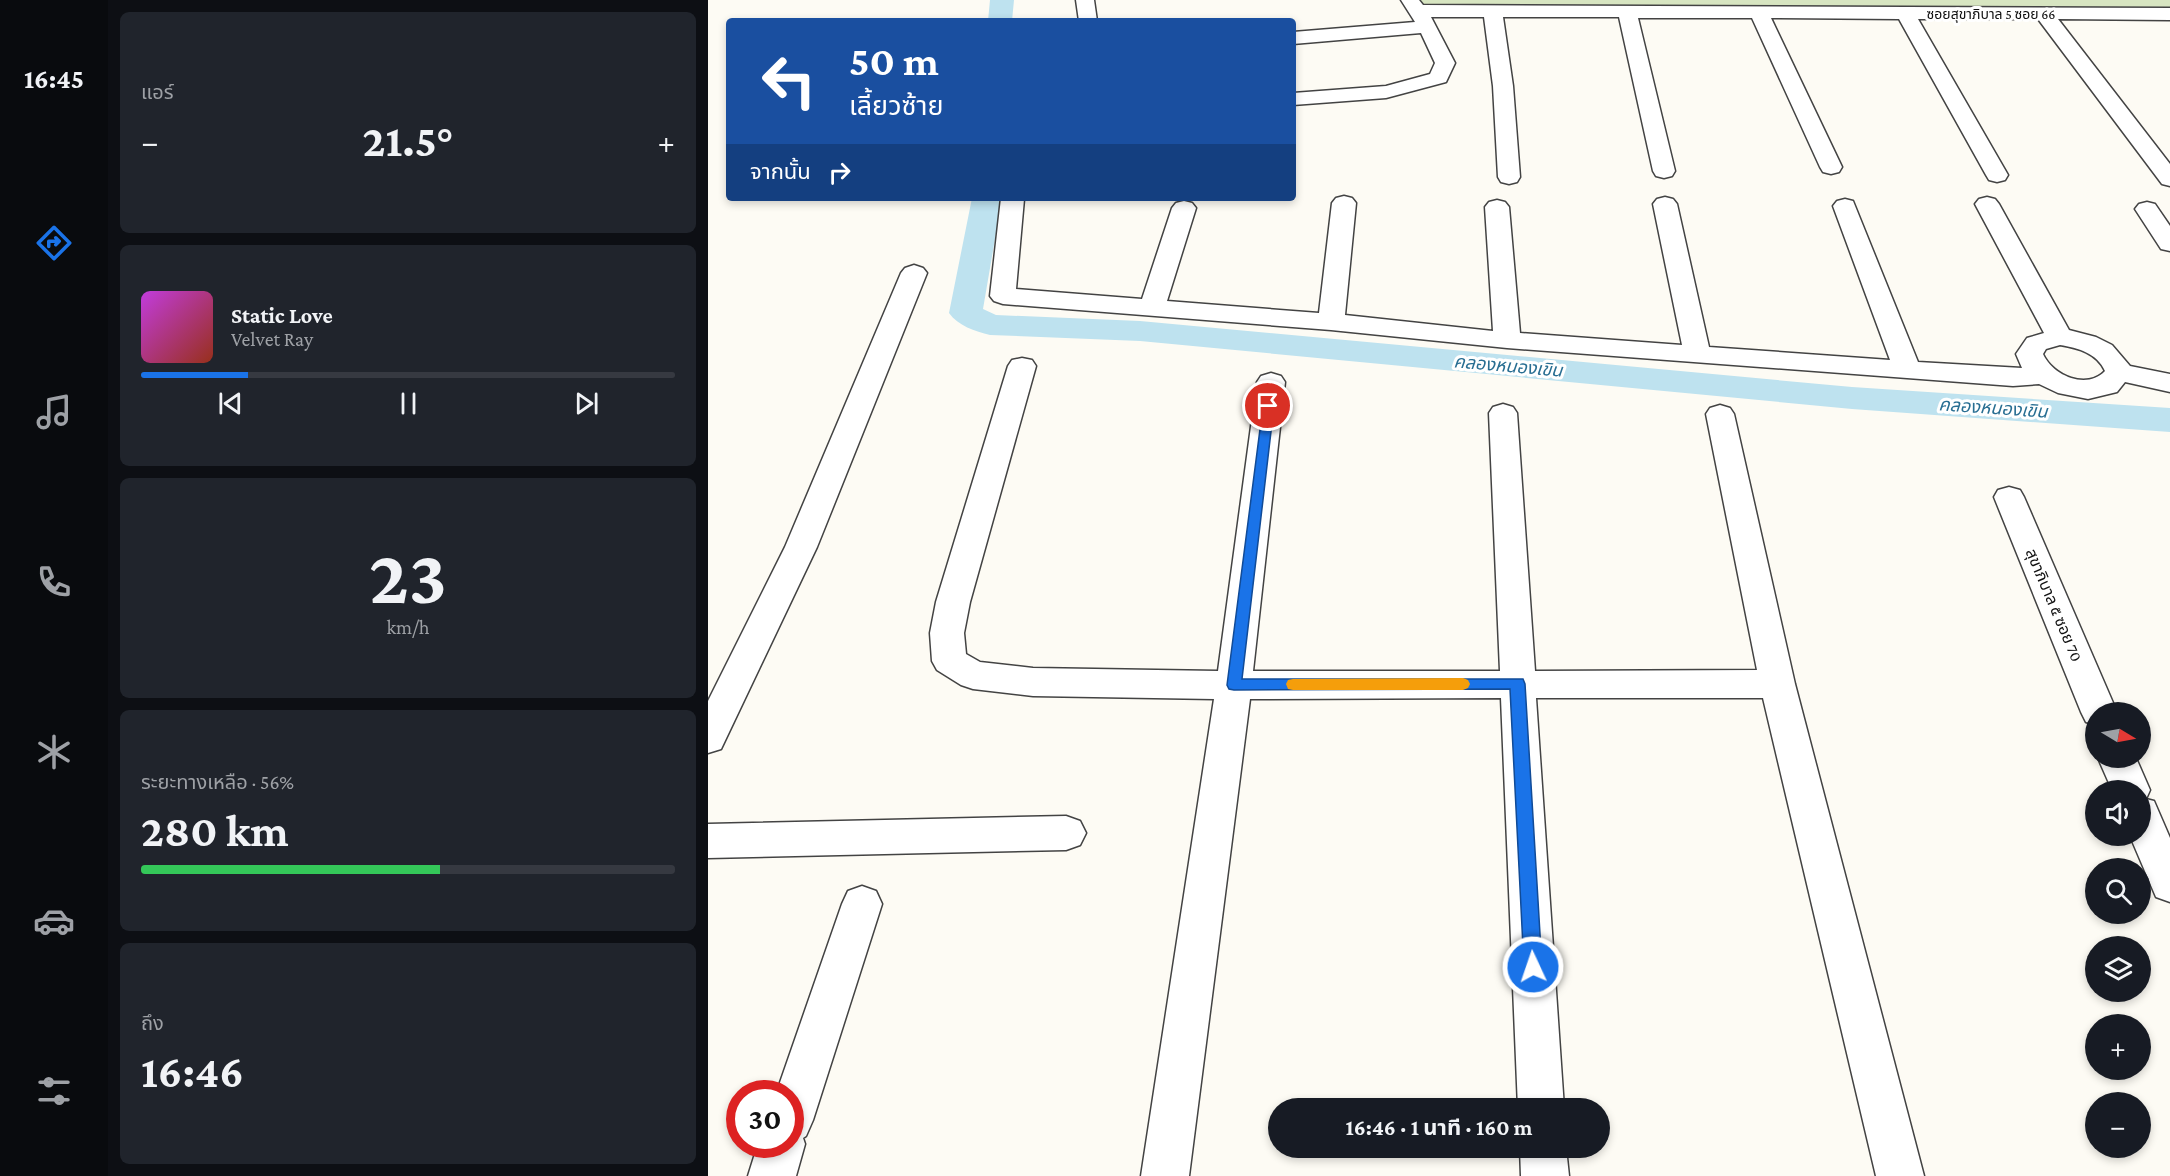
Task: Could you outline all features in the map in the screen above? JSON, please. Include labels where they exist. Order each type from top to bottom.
[{"type":"street","points":[[1085,0],[1088,18]]},
{"type":"street","name":"ซอยสุขาภิบาล 5 ซอย 66","points":[[1296,37],[1418,13],[1759,12],[1874,6],[1905,13],[2170,14]]},
{"type":"street","points":[[1493,12],[1503,86],[1509,177]]},
{"type":"street","points":[[1627,12],[1664,171]]},
{"type":"street","points":[[1759,12],[1831,167]]},
{"type":"street","points":[[1296,99],[1389,91],[1421,86],[1439,78],[1445,63],[1418,13]]},
{"type":"street","points":[[1905,13],[1997,175]]},
{"type":"street","points":[[2043,14],[2170,179]]},
{"type":"street","points":[[1012,201],[1003,296],[1331,322],[1507,340],[2013,377],[2043,375]]},
{"type":"street","points":[[1331,322],[1344,203]]},
{"type":"street","points":[[1665,204],[1697,354]]},
{"type":"street","points":[[1987,204],[2059,337]]},
{"type":"street","points":[[1845,206],[1907,370]]},
{"type":"street","points":[[1497,207],[1507,340]]},
{"type":"street","points":[[1152,308],[1184,208]]},
{"type":"street","points":[[2147,209],[2170,244]]},
{"type":"street","points":[[708,738],[801,547],[914,273]]},
{"type":"street","points":[[2119,372],[2116,380],[2108,386],[2096,389],[2066,386],[2043,375],[2032,364],[2028,356],[2030,348],[2036,342],[2059,337],[2080,340],[2100,348],[2110,356],[2119,372],[2170,383]]},
{"type":"street","points":[[1022,366],[953,602],[947,633],[949,661],[973,675],[1033,682],[1234,685],[1777,684]]},
{"type":"street","points":[[1165,1176],[1234,685],[1271,382]]},
{"type":"street","points":[[1503,413],[1540,1098]]},
{"type":"street","points":[[1720,414],[1777,684],[1900,1176]]},
{"type":"street","name":"สุขาภิบาล ๕ ซอย 70","points":[[2009,497],[2095,702]]},
{"type":"street","points":[[708,841],[1066,833]]},
{"type":"street","points":[[2151,839],[2170,884]]},
{"type":"street","points":[[803,1080],[862,904]]},
{"type":"street","points":[[772,1176],[778,1158]]},
{"type":"street","points":[[1544,1158],[1545,1176]]},
{"type":"green space","points":[[1414,0],[2170,0],[2170,14],[1418,9]]},
{"type":"waterway","name":"คลองหนองเขิน","points":[[1000,18],[1002,0]]},
{"type":"waterway","name":"คลองหนองเขิน","points":[[986,201],[966,313],[990,325],[1140,331],[1852,398],[2170,420]]},
{"type":"slow traffic","points":[[1293,684],[1463,684]]},
{"type":"route","points":[[1268,406],[1234,685],[1517,684],[1533,967]]}]
